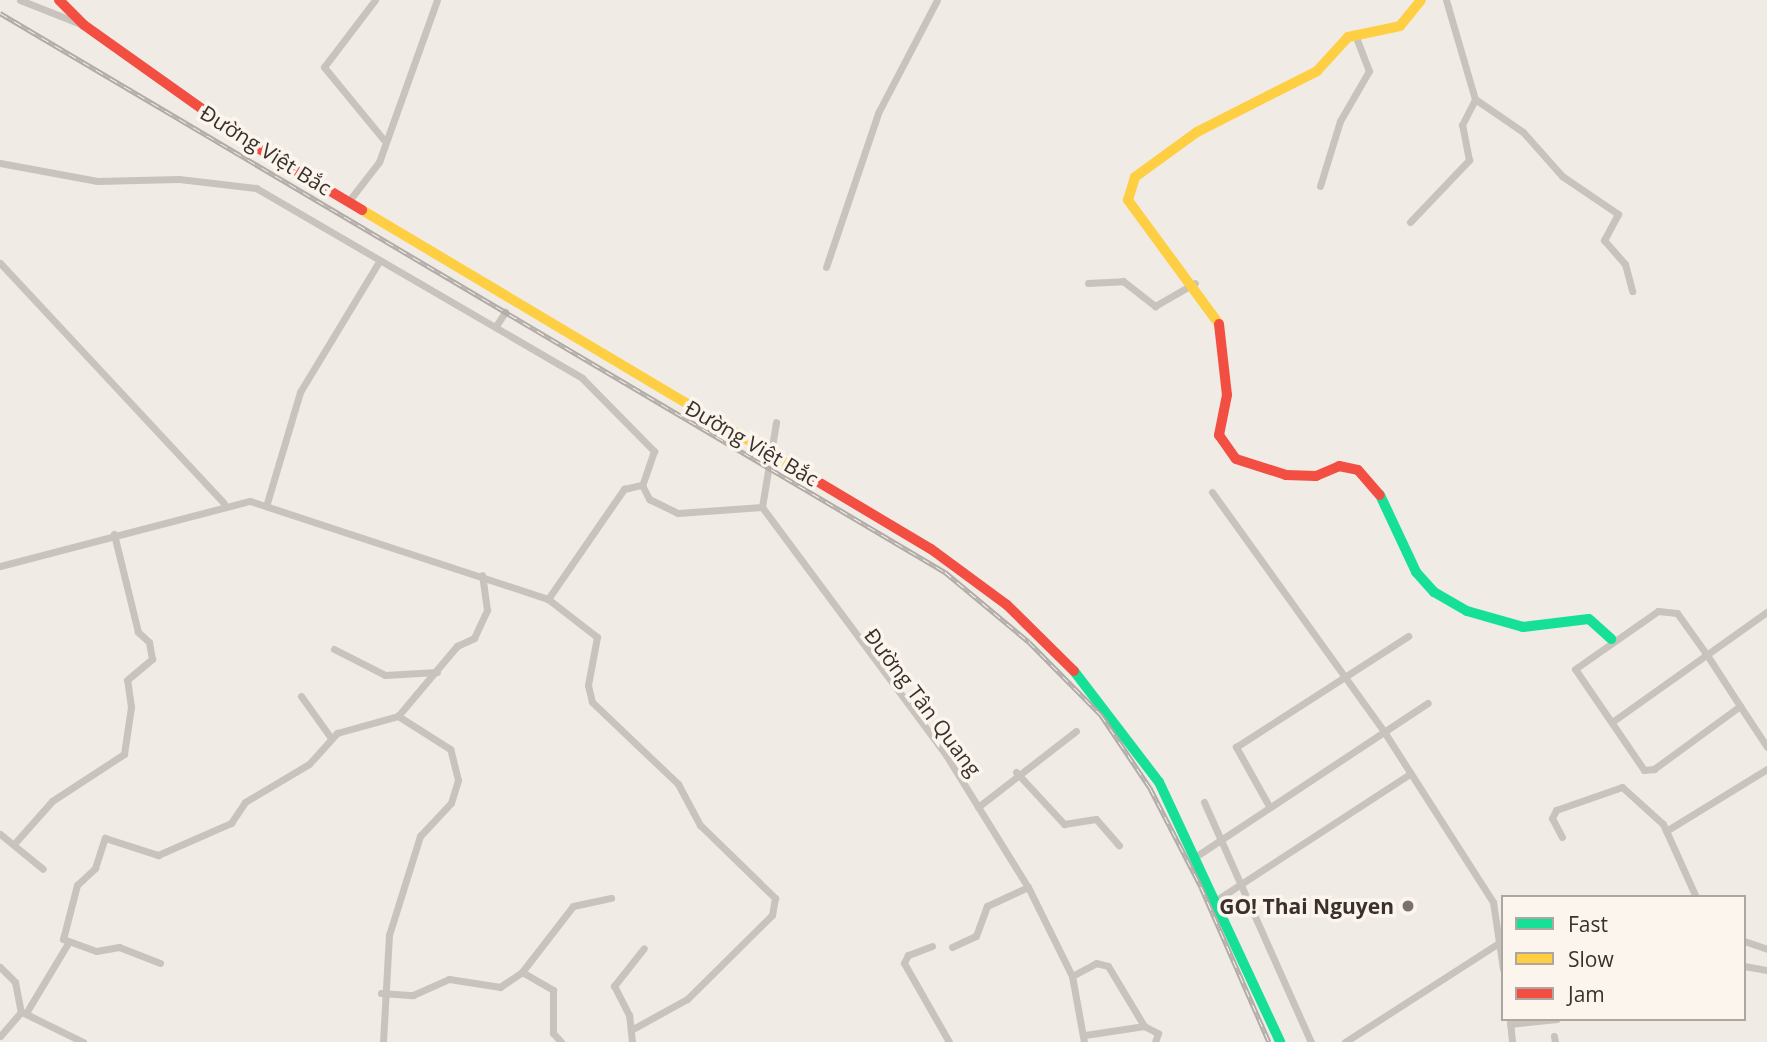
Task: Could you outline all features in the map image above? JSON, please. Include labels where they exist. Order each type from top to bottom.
[{"type":"main road","name":"Đường Việt Bắc","points":[[59,0],[84,25],[212,118],[949,561],[1041,636],[1121,725],[1218,899],[1280,1042]]},
{"type":"main road","points":[[1421,0],[1400,26],[1355,34],[1317,71],[1203,128],[1130,183],[1130,204],[1196,283],[1225,341],[1227,395],[1218,428],[1236,459],[1286,475],[1311,476],[1339,466],[1359,470],[1390,507],[1416,572],[1434,592],[1467,611],[1523,627],[1589,619],[1611,639]]},
{"type":"street","points":[[20,0],[84,25]]},
{"type":"street","points":[[375,0],[324,67],[384,140]]},
{"type":"street","points":[[348,202],[379,162],[384,140],[437,0]]},
{"type":"street","points":[[826,267],[878,113],[937,0]]},
{"type":"street","points":[[1446,0],[1475,99],[1523,132],[1562,176],[1618,214],[1604,240],[1625,264],[1632,291]]},
{"type":"street","points":[[1320,186],[1340,121],[1369,71],[1355,34]]},
{"type":"street","points":[[1410,222],[1469,160],[1462,125],[1475,99]]},
{"type":"street","points":[[0,163],[97,181],[179,179],[256,188],[582,378],[654,452],[642,485],[611,499],[548,598]]},
{"type":"street","points":[[267,503],[300,393],[380,260]]},
{"type":"street","points":[[0,263],[225,503]]},
{"type":"street","points":[[1088,283],[1123,281],[1156,306],[1196,283]]},
{"type":"street","points":[[496,326],[505,312]]},
{"type":"street","points":[[642,485],[649,499],[678,513],[762,508],[776,422]]},
{"type":"street","points":[[1212,492],[1383,730],[1493,902],[1501,942],[1345,1042]]},
{"type":"street","points":[[0,566],[225,503],[267,503],[548,598],[597,637],[588,685],[592,702],[678,784],[700,825],[775,898],[772,915],[687,999],[631,1030]]},
{"type":"street","name":"Đường Tân Quang","points":[[762,508],[978,807],[1028,887],[1072,976],[1084,1038]]},
{"type":"street","points":[[14,844],[52,801],[124,754],[131,707],[127,680],[152,659],[149,642],[138,632],[114,534]]},
{"type":"street","points":[[160,963],[119,947],[96,951],[68,943],[61,931],[105,838],[158,855],[231,823],[246,802],[309,764],[331,738],[398,716],[457,646],[474,638],[488,603],[482,575]]},
{"type":"street","points":[[1740,706],[1650,770],[1640,767],[1575,669],[1611,639],[1668,610],[1682,618],[1707,655],[1767,747]]},
{"type":"street","points":[[1612,722],[1766,613]]},
{"type":"street","points":[[1269,806],[1236,747],[1347,679],[1408,636]]},
{"type":"street","points":[[334,649],[385,675],[437,671]]},
{"type":"street","points":[[300,696],[331,738]]},
{"type":"street","points":[[1195,856],[1383,730],[1428,703]]},
{"type":"street","points":[[383,1042],[381,993],[387,944],[420,836],[451,803],[458,780],[450,749],[398,716]]},
{"type":"street","points":[[978,807],[1016,772],[1076,731]]},
{"type":"street","points":[[1666,831],[1767,768]]},
{"type":"street","points":[[1016,772],[1064,824],[1097,819],[1119,845]]},
{"type":"street","points":[[1218,899],[1411,773]]},
{"type":"street","points":[[1562,837],[1552,818],[1556,810],[1619,786],[1666,831],[1695,895]]},
{"type":"street","points":[[1203,802],[1222,838],[1311,1042]]},
{"type":"street","points":[[0,834],[43,869]]},
{"type":"street","points":[[952,947],[976,936],[987,906],[1028,887]]},
{"type":"street","points":[[381,993],[413,995],[449,979],[500,987],[522,972],[564,913],[611,898]]},
{"type":"street","points":[[1493,902],[1501,908]]},
{"type":"street","points":[[1746,942],[1767,949]]},
{"type":"street","points":[[0,1036],[24,1012],[68,943]]},
{"type":"street","points":[[932,946],[908,955],[904,963],[949,1042]]},
{"type":"street","points":[[632,1042],[631,1030],[614,986],[644,948]]},
{"type":"street","points":[[1072,976],[1096,963],[1108,966],[1144,1026],[1157,1032],[1155,1042]]},
{"type":"street","points":[[1746,966],[1767,970]]},
{"type":"street","points":[[0,967],[15,982],[24,1012],[83,1042]]},
{"type":"street","points":[[522,972],[553,990],[553,1033],[561,1042]]},
{"type":"street","points":[[1510,1022],[1512,1042]]},
{"type":"street","points":[[1084,1038],[1144,1026]]},
{"type":"railway","points":[[0,13],[945,572],[1029,642],[1101,715],[1150,788],[1201,887],[1269,1042]]},
{"type":"traffic: fast","points":[[1380,495],[1416,572],[1434,592],[1467,611],[1523,627],[1589,619],[1611,639]]},
{"type":"traffic: fast","points":[[1074,671],[1159,782],[1280,1042]]},
{"type":"traffic: slow","points":[[1219,324],[1128,200],[1135,177],[1197,132],[1317,71],[1348,37],[1400,26],[1421,0]]},
{"type":"traffic: slow","points":[[362,210],[800,471]]},
{"type":"traffic: jam","points":[[59,0],[84,25],[253,145],[362,210]]},
{"type":"traffic: jam","points":[[1219,324],[1227,395],[1219,435],[1236,459],[1286,475],[1316,476],[1339,466],[1358,470],[1380,495]]},
{"type":"traffic: jam","points":[[800,471],[931,549],[1007,605],[1074,671]]},
{"type":"place","name":"GO! Thai Nguyen","points":[[1408,906]]}]
